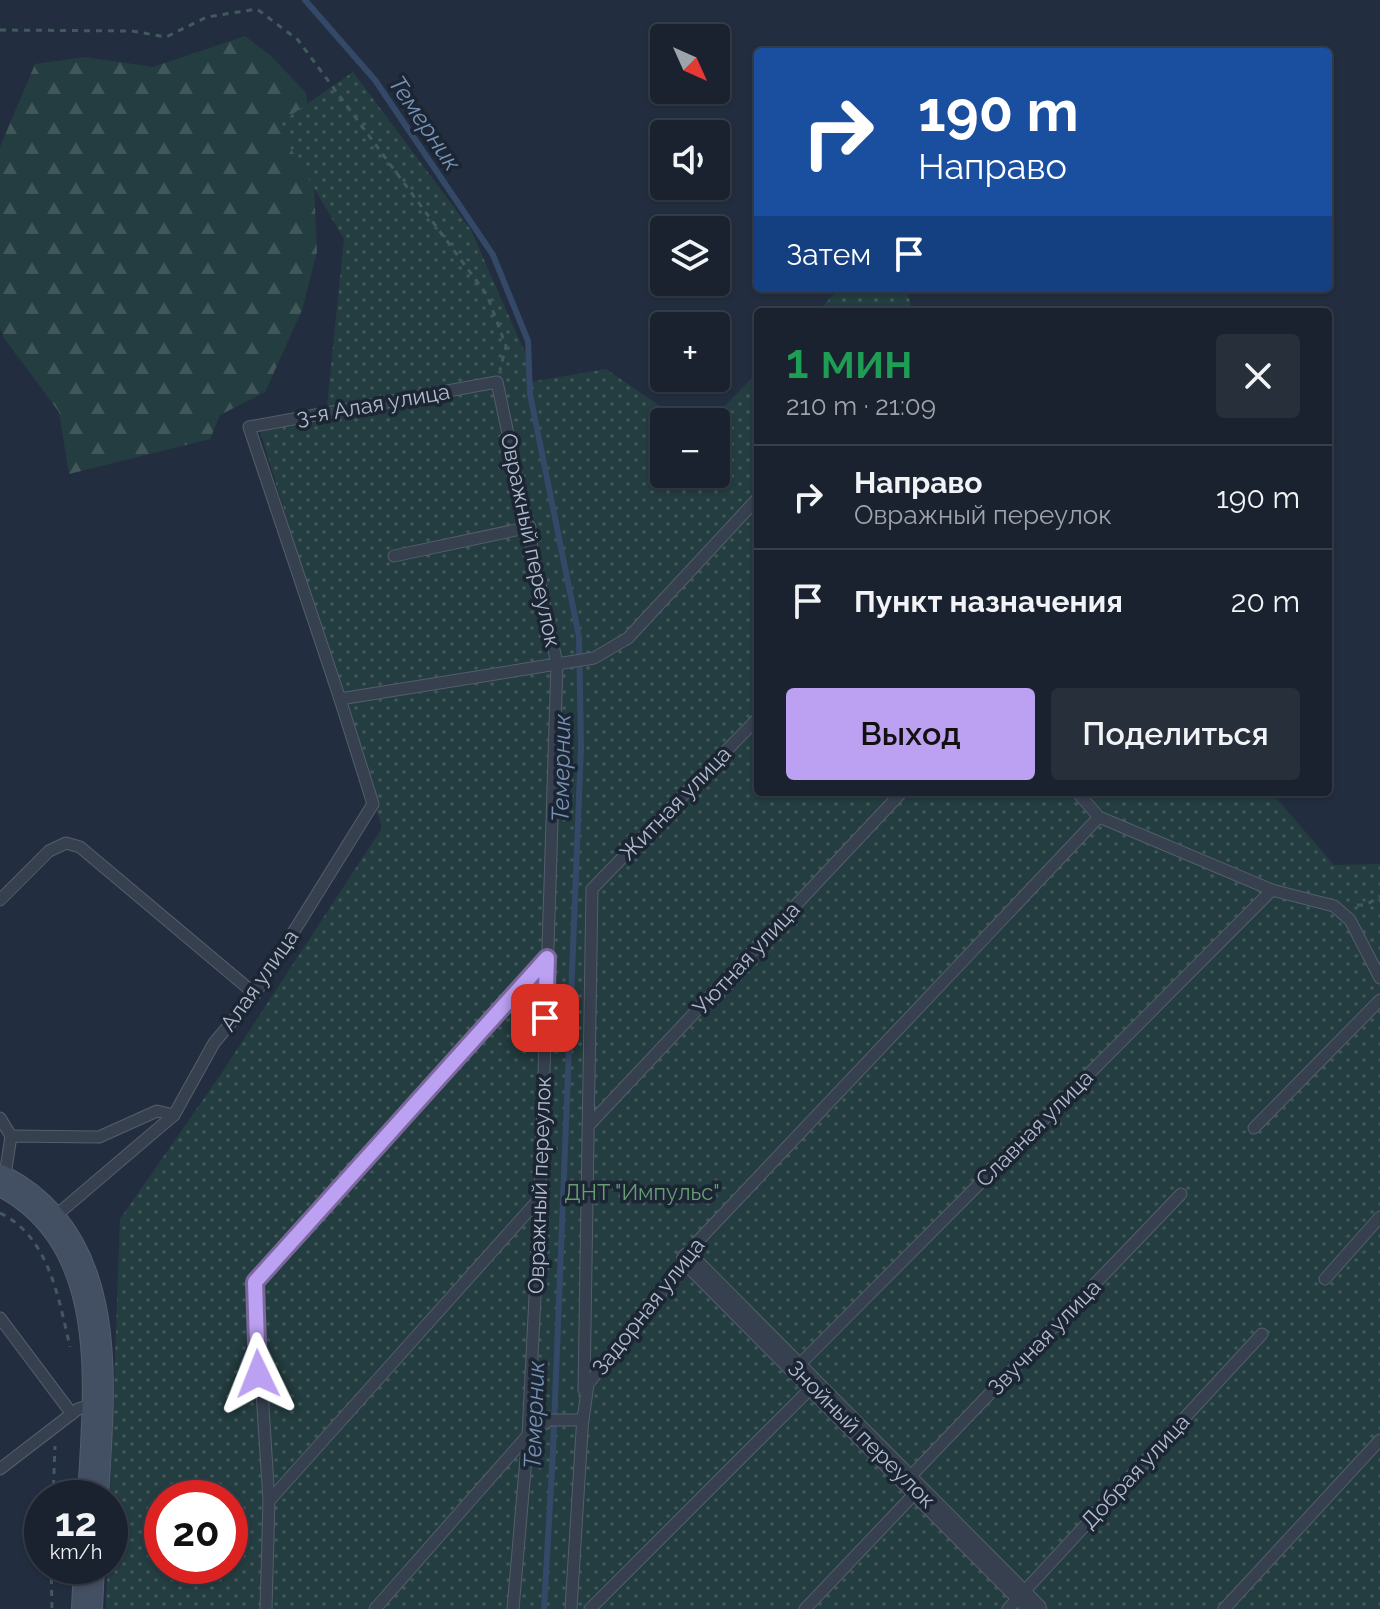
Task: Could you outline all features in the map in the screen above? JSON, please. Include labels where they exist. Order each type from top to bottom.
[{"type":"street","points":[[2,1181],[53,1218],[70,1242],[89,1301],[99,1373],[85,1408],[91,1480]]},
{"type":"street","name":"Знойный переулок","points":[[688,1259],[912,1485],[1022,1604]]},
{"type":"street","points":[[87,1609],[88,1584]]},
{"type":"lane","name":"3-я Алая улица","points":[[249,427],[497,382]]},
{"type":"lane","name":"Овражный переулок","points":[[497,382],[557,664],[540,1198],[528,1435],[513,1609]]},
{"type":"lane","name":"Алая улица","points":[[53,1218],[174,1115],[214,1043],[255,994],[373,804],[249,427]]},
{"type":"lane","points":[[340,699],[594,658],[628,638],[754,502]]},
{"type":"lane","points":[[394,556],[530,527]]},
{"type":"lane","name":"Житная улица","points":[[590,1124],[592,889],[754,722]]},
{"type":"lane","name":"Уютная улица","points":[[590,1124],[898,796]]},
{"type":"lane","points":[[1081,796],[1099,817],[1272,890],[1334,906],[1350,920],[1380,978]]},
{"type":"lane","name":"Задорная улица","points":[[583,1420],[588,1384],[688,1259],[698,1241],[1099,817]]},
{"type":"lane","points":[[0,900],[49,851],[66,843],[80,847],[255,994]]},
{"type":"lane","name":"Славная улица","points":[[797,1367],[1272,890]]},
{"type":"lane","points":[[266,1609],[269,1501],[255,1282],[547,958]]},
{"type":"lane","points":[[1254,1128],[1380,1000]]},
{"type":"lane","points":[[11,1136],[99,1137],[157,1111],[174,1115]]},
{"type":"lane","points":[[0,1118],[11,1136],[2,1181]]},
{"type":"lane","points":[[571,1609],[583,1420],[590,1124]]},
{"type":"lane","name":"Звучная улица","points":[[805,1609],[912,1485],[1181,1194]]},
{"type":"lane","points":[[269,1501],[540,1198]]},
{"type":"lane","points":[[1325,1279],[1380,1217]]},
{"type":"lane","points":[[0,1318],[85,1408],[0,1469]]},
{"type":"lane","name":"Добрая улица","points":[[1022,1604],[1262,1334]]},
{"type":"lane","points":[[590,1609],[814,1385]]},
{"type":"lane","points":[[375,1609],[528,1435],[549,1420],[583,1420]]},
{"type":"lane","points":[[1224,1609],[1380,1440]]},
{"type":"path","points":[[0,30],[132,31],[166,37],[207,17],[257,9],[298,40],[487,295],[506,346],[497,382]]},
{"type":"path","points":[[1334,906],[1366,905],[1380,896]]},
{"type":"path","points":[[0,1213],[31,1240],[53,1277],[71,1354]]},
{"type":"path","points":[[54,1480],[55,1427]]},
{"type":"path","points":[[51,1584],[52,1609]]},
{"type":"green space","points":[[245,36],[271,56],[306,93],[312,142],[317,252],[302,310],[265,392],[220,415],[210,439],[69,474],[59,412],[4,338],[0,328],[0,147],[35,64],[85,57],[153,67]]},
{"type":"green space","name":"ДНТ \"Импульс\"","points":[[353,72],[471,230],[527,357],[530,382],[606,369],[663,408],[650,408],[650,488],[730,488],[730,408],[723,408],[754,376],[754,796],[1274,796],[1334,865],[1380,864],[1380,1609],[106,1609],[107,1584],[128,1584],[128,1480],[111,1480],[120,1219],[221,1074],[382,828],[259,428],[326,415],[344,239],[277,125]]},
{"type":"green space","points":[[836,292],[907,292],[912,308],[821,308]]},
{"type":"waterway","name":"Темерник","points":[[305,0],[375,80],[493,255],[528,341],[530,394],[579,637],[581,747],[544,1609]]},
{"type":"route","points":[[258,1374],[255,1282],[547,958],[545,1018]]}]
